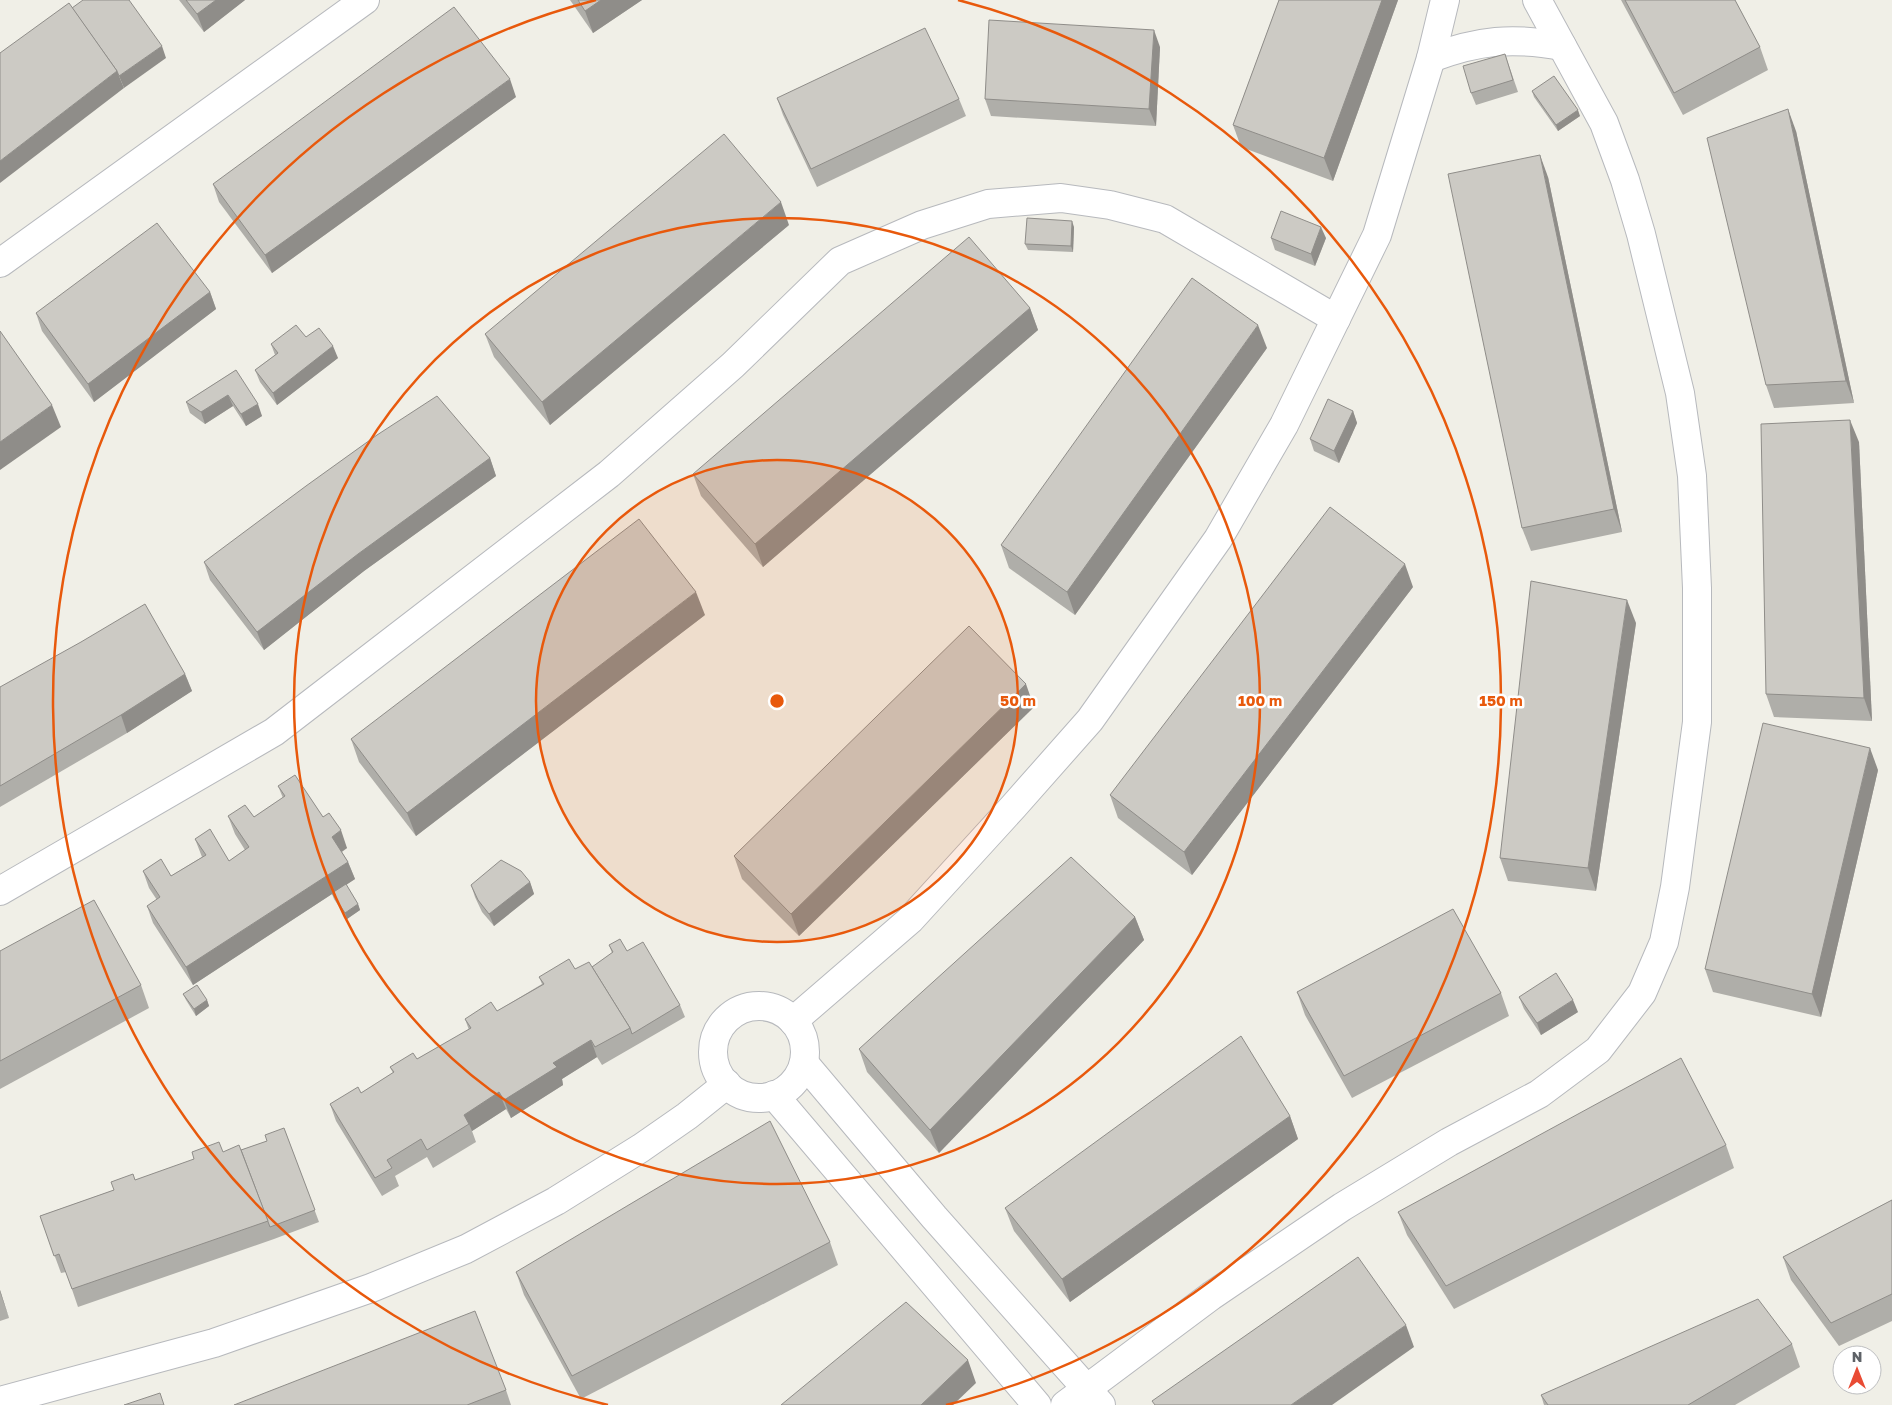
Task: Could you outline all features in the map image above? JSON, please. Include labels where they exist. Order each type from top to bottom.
[{"type":"street","points":[[0,263],[365,0]]},
{"type":"street","points":[[793,1021],[910,920],[1090,720],[1193,575],[1241,501],[1284,425],[1376,235],[1432,58],[1445,0]]},
{"type":"street","points":[[1065,1405],[1094,1396],[1211,1296],[1342,1207],[1449,1142],[1539,1094],[1598,1050],[1642,992],[1664,942],[1675,887],[1697,722],[1697,588],[1692,476],[1680,393],[1628,189],[1604,123],[1537,0]]},
{"type":"street","points":[[1432,58],[1463,46],[1496,40],[1529,40],[1562,46]]},
{"type":"street","points":[[0,890],[74,850],[274,732],[609,474],[733,365],[840,262],[922,225],[988,204],[1061,198],[1110,205],[1166,219],[1336,319]]},
{"type":"street","points":[[751,1006],[767,1006],[781,1011],[793,1021],[801,1034],[805,1048],[804,1063],[797,1077],[787,1088],[774,1095],[762,1098],[749,1097],[737,1092],[726,1084],[718,1073],[713,1046],[717,1032],[726,1020],[737,1012],[751,1006]]},
{"type":"street","points":[[804,1063],[934,1217],[1094,1396]]},
{"type":"street","points":[[0,1401],[214,1342],[371,1288],[466,1249],[556,1201],[641,1148],[687,1116],[726,1084]]},
{"type":"street","points":[[774,1095],[1037,1405]]},
{"type":"building","points":[[83,0],[129,0],[162,46],[119,76],[72,8]]},
{"type":"building","points":[[186,0],[216,0],[197,14]]},
{"type":"building","points":[[578,0],[601,0],[585,11]]},
{"type":"building","points":[[1279,0],[1382,0],[1324,158],[1233,125]]},
{"type":"building","points":[[1625,0],[1735,0],[1760,47],[1674,93]]},
{"type":"building","points":[[69,3],[117,71],[0,161],[0,53]]},
{"type":"building","points":[[454,7],[510,79],[265,255],[213,184]]},
{"type":"building","points":[[989,20],[1154,30],[1149,109],[985,99]]},
{"type":"building","points":[[925,28],[959,99],[811,169],[777,98]]},
{"type":"building","points":[[1505,54],[1513,80],[1471,93],[1463,66]]},
{"type":"building","points":[[1554,76],[1578,110],[1556,125],[1532,91]]},
{"type":"building","points":[[1788,109],[1846,381],[1766,385],[1707,138]]},
{"type":"building","points":[[724,134],[781,202],[542,402],[485,334]]},
{"type":"building","points":[[1540,155],[1614,509],[1522,528],[1448,174]]},
{"type":"building","points":[[1281,211],[1321,227],[1311,254],[1271,238]]},
{"type":"building","points":[[1027,218],[1072,221],[1071,246],[1025,244]]},
{"type":"building","points":[[157,223],[210,292],[88,384],[36,313]]},
{"type":"building","points":[[969,237],[1030,308],[755,544],[693,474]]},
{"type":"building","points":[[1192,278],[1258,325],[1067,592],[1001,545]]},
{"type":"building","points":[[296,325],[306,337],[319,328],[333,346],[273,393],[255,370],[278,353],[271,344]]},
{"type":"building","points":[[0,331],[52,405],[0,442]]},
{"type":"building","points":[[236,370],[258,404],[241,414],[228,395],[201,412],[186,402]]},
{"type":"building","points":[[437,396],[490,458],[358,554],[257,632],[204,562],[377,435]]},
{"type":"building","points":[[1328,399],[1353,411],[1334,451],[1310,439]]},
{"type":"building","points":[[1850,420],[1864,698],[1766,694],[1761,424]]},
{"type":"building","points":[[1330,507],[1405,564],[1184,852],[1110,795]]},
{"type":"building","points":[[639,519],[696,592],[407,813],[351,739]]},
{"type":"building","points":[[1531,581],[1627,600],[1588,868],[1500,858]]},
{"type":"building","points":[[145,604],[185,674],[121,715],[0,786],[0,687]]},
{"type":"building","points":[[969,626],[1026,684],[791,914],[734,856]]},
{"type":"building","points":[[1763,723],[1870,748],[1812,994],[1705,969]]},
{"type":"building","points":[[295,775],[323,817],[329,813],[341,830],[332,837],[348,862],[186,967],[147,906],[160,897],[143,871],[161,859],[171,876],[206,855],[195,839],[210,829],[229,861],[249,847],[228,816],[245,805],[254,817],[285,796],[278,786]]},
{"type":"building","points":[[1071,857],[1135,917],[930,1130],[859,1049]]},
{"type":"building","points":[[501,860],[521,871],[530,882],[489,914],[478,900],[471,885]]},
{"type":"building","points":[[346,884],[358,904],[345,913],[332,893]]},
{"type":"building","points":[[94,900],[141,985],[0,1061],[0,951]]},
{"type":"building","points":[[1453,909],[1501,993],[1344,1076],[1297,992]]},
{"type":"building","points":[[620,939],[627,951],[643,942],[680,1005],[632,1034],[592,967],[613,952],[609,945]]},
{"type":"building","points":[[569,959],[575,969],[589,962],[630,1028],[595,1047],[591,1040],[553,1063],[557,1067],[504,1100],[499,1092],[464,1115],[469,1124],[427,1150],[421,1139],[387,1160],[392,1168],[375,1178],[330,1104],[358,1087],[361,1093],[394,1072],[390,1067],[413,1053],[417,1059],[471,1028],[465,1019],[491,1002],[497,1011],[544,984],[539,977]]},
{"type":"building","points":[[1556,973],[1573,1000],[1537,1023],[1519,997]]},
{"type":"building","points":[[197,985],[207,1000],[194,1009],[183,994]]},
{"type":"building","points":[[1241,1036],[1290,1116],[1062,1279],[1005,1208]]},
{"type":"building","points":[[1681,1058],[1726,1145],[1446,1286],[1398,1212]]},
{"type":"building","points":[[770,1121],[830,1242],[572,1376],[516,1272]]},
{"type":"building","points":[[284,1128],[315,1210],[270,1227],[241,1150],[267,1141],[265,1135]]},
{"type":"building","points":[[219,1142],[223,1152],[239,1145],[268,1221],[72,1289],[59,1254],[54,1256],[40,1216],[114,1190],[111,1182],[133,1174],[135,1180],[194,1159],[192,1152]]},
{"type":"building","points":[[1892,1200],[1892,1294],[1831,1323],[1783,1257]]},
{"type":"building","points":[[1358,1257],[1406,1325],[1291,1405],[1155,1405],[1152,1401]]},
{"type":"building","points":[[1758,1299],[1792,1344],[1688,1405],[1548,1405],[1541,1395]]},
{"type":"building","points":[[906,1302],[968,1360],[921,1405],[781,1405]]},
{"type":"building","points":[[475,1311],[506,1390],[467,1405],[234,1405]]},
{"type":"building","points":[[160,1393],[164,1405],[124,1405]]}]
